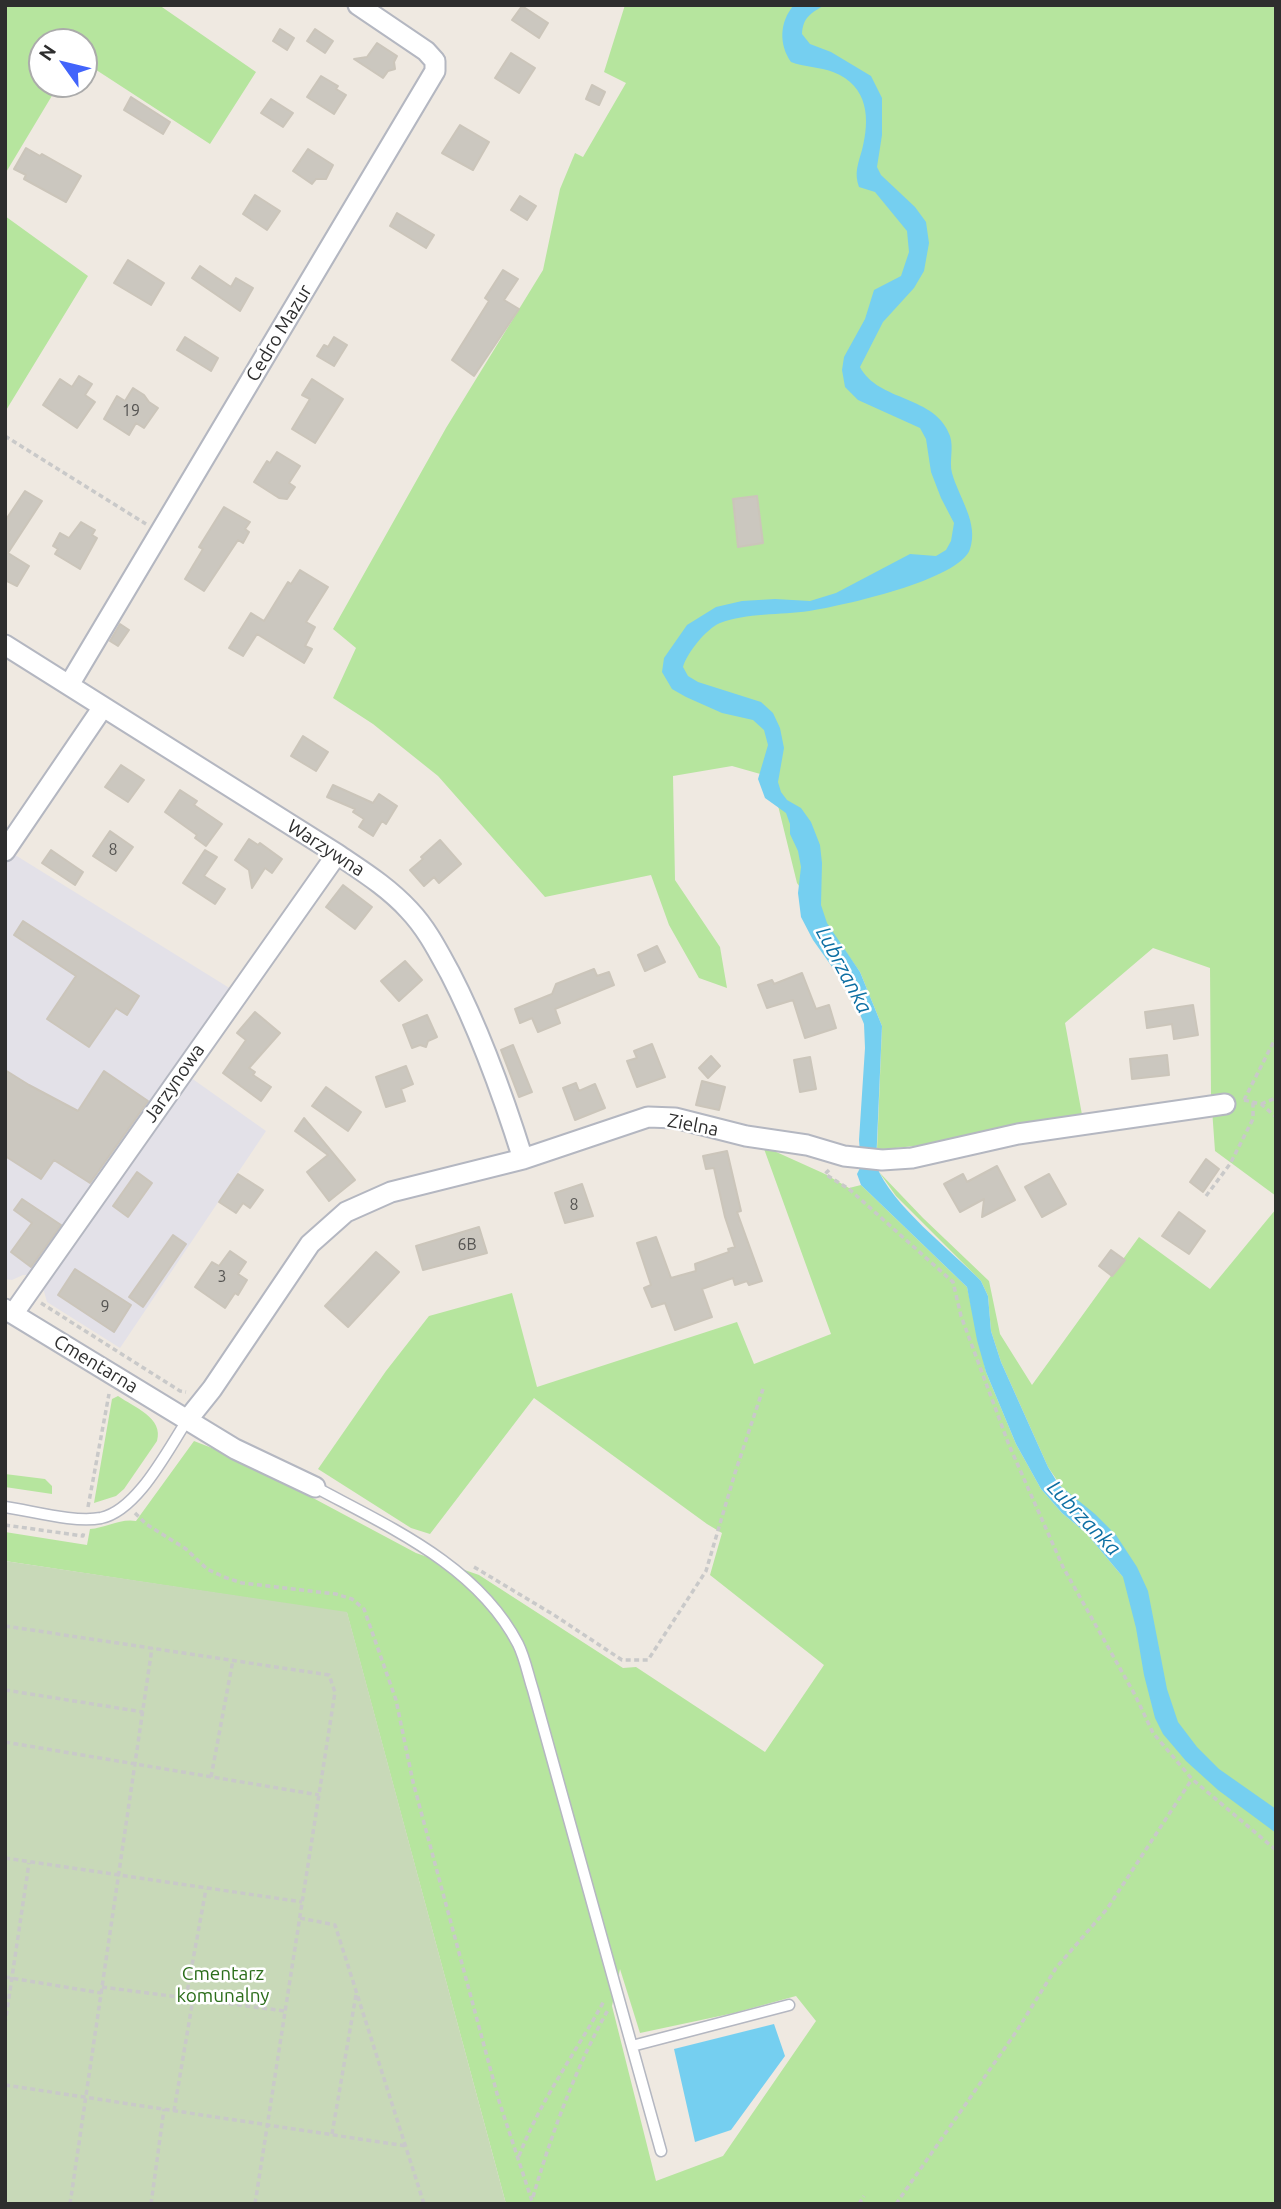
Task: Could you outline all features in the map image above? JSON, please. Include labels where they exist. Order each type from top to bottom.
[{"type":"street","name":"Cedro Mazur","points":[[69,685],[435,71],[435,61],[426,51],[358,5]]},
{"type":"street","name":"Warzywna","points":[[5,645],[337,854],[389,891],[410,910],[432,939],[469,1009],[503,1095],[523,1159]]},
{"type":"street","points":[[5,851],[103,707]]},
{"type":"street","name":"Jarzynowa","points":[[9,1311],[32,1285],[337,854]]},
{"type":"street","name":"Zielna","points":[[188,1419],[310,1244],[346,1213],[391,1192],[523,1159],[648,1117],[675,1118],[746,1136],[882,1160],[912,1158],[1018,1134],[1235,1102]]},
{"type":"street","name":"Cmentarna","points":[[9,1311],[235,1449],[315,1487]]},
{"type":"lane","points":[[5,1507],[80,1518],[101,1518],[128,1505],[188,1419]]},
{"type":"lane","points":[[315,1487],[421,1545],[458,1572],[493,1609],[518,1644],[661,2151]]},
{"type":"lane","points":[[632,2046],[789,2005]]},
{"type":"path","points":[[5,436],[160,533]]},
{"type":"path","points":[[1235,1102],[1276,1037]]},
{"type":"path","points":[[1261,1104],[1276,1098]]},
{"type":"path","points":[[1235,1102],[1261,1104],[1276,1117]]},
{"type":"path","points":[[1206,1196],[1230,1164],[1253,1119],[1253,1102]]},
{"type":"path","points":[[848,1156],[825,1174],[849,1189],[953,1282],[961,1316],[1009,1445],[1063,1567],[1135,1695],[1153,1733],[1192,1779],[1276,1850]]},
{"type":"path","points":[[32,1285],[41,1291],[40,1302],[46,1308],[180,1391],[191,1392],[199,1387],[208,1393]]},
{"type":"path","points":[[95,1506],[88,1508],[110,1388]]},
{"type":"path","points":[[463,1560],[622,1660],[648,1660],[706,1571],[763,1389]]},
{"type":"path","points":[[128,1505],[146,1524],[178,1543],[207,1569],[224,1577],[242,1583],[336,1594],[352,1599],[364,1609],[396,1700],[416,1796],[499,2101],[532,2202]]},
{"type":"path","points":[[5,1525],[83,1536],[84,1529]]},
{"type":"path","points":[[5,1626],[329,1675],[335,1692],[255,2204]]},
{"type":"path","points":[[70,2204],[152,1648]]},
{"type":"path","points":[[211,1777],[233,1660]]},
{"type":"path","points":[[5,1690],[142,1712]]},
{"type":"path","points":[[5,1742],[319,1795]]},
{"type":"path","points":[[896,2204],[1016,2032],[1056,1968],[1107,1909],[1192,1779]]},
{"type":"path","points":[[5,1858],[302,1902]]},
{"type":"path","points":[[5,2024],[29,1862]]},
{"type":"path","points":[[186,1998],[206,1888]]},
{"type":"path","points":[[300,1918],[335,1925],[424,2204]]},
{"type":"path","points":[[518,2158],[527,2136],[606,1999],[612,1975]]},
{"type":"path","points":[[5,1977],[101,1993]]},
{"type":"path","points":[[102,1987],[285,2011]]},
{"type":"path","points":[[332,2134],[356,1992]]},
{"type":"path","points":[[532,2202],[540,2170],[593,2036],[617,1994]]},
{"type":"path","points":[[174,2111],[193,1999]]},
{"type":"path","points":[[5,2085],[406,2146]]},
{"type":"path","points":[[151,2204],[164,2109]]},
{"type":"path","points":[[859,2204],[864,2196]]},
{"type":"shaded area","points":[[12,853],[231,989],[30,1275],[12,1280],[5,1279],[5,862]]},
{"type":"shaded area","points":[[187,1075],[266,1131],[120,1348],[47,1302],[42,1284]]},
{"type":"green space","points":[[5,5],[159,5],[256,72],[210,144],[98,71],[98,28],[28,28],[28,98],[51,98],[5,174]]},
{"type":"green space","points":[[625,5],[1276,5],[1276,1196],[1215,1151],[1211,1095],[1210,968],[1153,948],[1065,1023],[1083,1120],[961,1141],[877,1150],[882,1026],[860,972],[797,883],[771,777],[732,766],[673,776],[675,880],[720,947],[727,988],[699,978],[669,925],[651,875],[545,897],[438,776],[373,724],[333,698],[356,648],[333,629],[446,428],[543,270],[560,189],[575,153],[583,157],[626,83],[604,72]]},
{"type":"green space","points":[[5,216],[88,276],[5,412]]},
{"type":"green space","points":[[763,1146],[849,1188],[861,1185],[967,1287],[986,1372],[1016,1444],[1041,1489],[1062,1513],[1086,1533],[1123,1577],[1048,1467],[1001,1362],[991,1331],[988,1296],[981,1281],[896,1196],[879,1172],[989,1281],[1000,1334],[1032,1385],[1139,1237],[1210,1289],[1276,1209],[1276,2204],[506,2204],[347,1613],[5,1561],[5,1532],[87,1545],[90,1529],[136,1521],[194,1441],[240,1459],[416,1553],[479,1575],[623,1668],[636,1667],[765,1752],[824,1665],[710,1575],[722,1533],[534,1398],[430,1534],[411,1528],[318,1469],[386,1371],[429,1316],[512,1293],[537,1387],[737,1322],[754,1364],[831,1334]],"holes":[[[620,1969],[640,2033],[734,2013],[796,1996],[816,2021],[723,2156],[656,2181],[612,2006]]]},
{"type":"green space","points":[[118,1396],[152,1420],[158,1433],[157,1441],[124,1489],[116,1496],[94,1503],[112,1399]]},
{"type":"green space","points":[[5,1474],[45,1479],[52,1486],[52,1494],[5,1487]]},
{"type":"green space","name":"Cmentarz komunalny","points":[[5,1561],[347,1612],[506,2204],[5,2204]]},
{"type":"water","name":"Lubrzanka","points":[[794,5],[825,5],[809,16],[804,23],[802,34],[810,44],[831,52],[871,76],[882,98],[882,135],[877,167],[881,175],[915,207],[926,222],[929,243],[924,271],[914,288],[883,322],[860,367],[868,378],[880,387],[920,405],[943,423],[950,436],[952,473],[970,520],[972,539],[970,549],[962,560],[945,571],[898,590],[825,608],[752,616],[720,623],[698,642],[683,667],[688,676],[698,682],[761,702],[773,713],[780,728],[784,748],[778,782],[781,792],[787,800],[801,808],[811,822],[820,845],[821,905],[827,923],[860,972],[882,1026],[876,1165],[895,1196],[908,1211],[981,1281],[988,1296],[991,1331],[1001,1362],[1048,1467],[1059,1485],[1116,1535],[1137,1567],[1148,1591],[1167,1689],[1178,1722],[1197,1747],[1219,1769],[1276,1809],[1276,1833],[1218,1790],[1186,1761],[1163,1734],[1155,1718],[1144,1675],[1123,1577],[1086,1533],[1062,1513],[1041,1489],[1016,1444],[986,1372],[967,1287],[861,1185],[857,1174],[861,1166],[859,1140],[864,1024],[852,995],[813,940],[801,917],[798,893],[801,867],[798,851],[790,834],[790,824],[786,813],[765,798],[758,779],[768,745],[764,730],[753,720],[722,713],[686,697],[672,689],[662,672],[664,658],[687,625],[716,607],[742,601],[810,601],[836,593],[910,554],[936,556],[946,550],[951,541],[954,523],[931,472],[926,439],[920,428],[858,400],[845,387],[842,370],[844,357],[865,319],[874,290],[901,276],[909,252],[907,231],[875,192],[859,187],[857,168],[865,138],[866,115],[860,95],[854,86],[828,70],[791,62],[787,55],[783,26]]},
{"type":"water","points":[[774,2024],[785,2056],[731,2130],[695,2142],[674,2049]]},
{"type":"building","points":[[522,6],[548,23],[539,38],[512,20]]},
{"type":"building","points":[[280,29],[294,38],[287,50],[273,41]]},
{"type":"building","points":[[315,29],[333,41],[325,53],[307,41]]},
{"type":"building","points":[[377,43],[397,56],[395,69],[388,71],[383,78],[354,59],[367,57]]},
{"type":"building","points":[[511,53],[535,68],[519,93],[495,78]]},
{"type":"building","points":[[321,76],[338,86],[336,89],[346,95],[334,114],[307,97]]},
{"type":"building","points":[[592,85],[605,92],[599,105],[586,99]]},
{"type":"building","points":[[131,97],[170,122],[163,134],[124,110]]},
{"type":"building","points":[[271,99],[293,113],[283,127],[261,113]]},
{"type":"building","points":[[460,125],[489,142],[473,170],[442,153]]},
{"type":"building","points":[[26,148],[81,176],[66,202],[24,179],[26,175],[14,169]]},
{"type":"building","points":[[308,149],[333,165],[326,179],[316,179],[312,184],[293,171]]},
{"type":"building","points":[[255,195],[280,211],[267,230],[243,214]]},
{"type":"building","points":[[520,196],[536,206],[527,220],[511,210]]},
{"type":"building","points":[[397,213],[434,235],[426,248],[390,226]]},
{"type":"building","points":[[128,260],[164,283],[151,305],[114,283]]},
{"type":"building","points":[[200,266],[231,287],[236,278],[253,288],[240,311],[192,278]]},
{"type":"building","points":[[503,270],[518,279],[504,300],[519,309],[474,376],[452,360],[489,301],[485,298]]},
{"type":"building","points":[[185,337],[218,358],[211,371],[177,350]]},
{"type":"building","points":[[334,337],[347,345],[334,366],[317,356],[324,345],[328,347]]},
{"type":"building","points":[[79,376],[92,384],[85,395],[95,402],[77,428],[43,405],[60,379],[72,387]]},
{"type":"building","points":[[312,379],[343,399],[315,443],[292,429],[310,399],[302,395]]},
{"type":"building","points":[[133,388],[158,408],[144,428],[136,423],[129,435],[104,419],[117,396],[125,401]]},
{"type":"building","points":[[277,452],[300,466],[289,483],[295,487],[287,499],[279,498],[254,482],[267,461],[270,463]]},
{"type":"building","points":[[25,491],[42,501],[8,553],[29,566],[17,586],[5,580],[5,521]]},
{"type":"building","points":[[757,496],[763,543],[738,547],[733,499]]},
{"type":"building","points":[[224,507],[250,522],[245,529],[249,532],[243,543],[238,540],[204,591],[185,579],[203,549],[199,547]]},
{"type":"building","points":[[81,522],[95,530],[92,535],[97,538],[80,569],[55,554],[58,549],[53,546],[60,533],[69,538]]},
{"type":"building","points":[[300,570],[328,587],[306,622],[315,627],[305,646],[312,649],[304,663],[257,634],[243,656],[229,648],[251,613],[264,621],[288,582],[291,584]]},
{"type":"building","points":[[120,624],[129,630],[118,646],[110,641]]},
{"type":"building","points":[[303,736],[328,752],[316,771],[291,756]]},
{"type":"building","points":[[121,765],[144,780],[128,802],[105,787]]},
{"type":"building","points":[[333,785],[373,803],[379,794],[397,806],[386,824],[382,821],[373,836],[359,827],[364,819],[353,812],[355,809],[327,797]]},
{"type":"building","points":[[180,790],[197,801],[194,805],[222,824],[206,846],[195,838],[197,835],[165,812]]},
{"type":"building","points":[[110,831],[133,847],[116,871],[93,856]]},
{"type":"building","points":[[249,839],[258,845],[260,843],[282,859],[272,873],[265,868],[252,888],[249,870],[235,860]]},
{"type":"building","points":[[440,840],[461,864],[439,883],[434,877],[424,886],[410,870]]},
{"type":"building","points":[[51,850],[83,872],[75,885],[42,863]]},
{"type":"building","points":[[205,850],[217,857],[204,876],[225,889],[215,904],[183,883]]},
{"type":"building","points":[[343,885],[372,907],[355,929],[326,907]]},
{"type":"building","points":[[23,921],[139,996],[127,1015],[116,1008],[89,1047],[47,1019],[76,976],[14,935]]},
{"type":"building","points":[[657,946],[665,962],[645,971],[638,955]]},
{"type":"building","points":[[405,961],[422,980],[399,1001],[381,981]]},
{"type":"building","points":[[594,969],[597,976],[609,972],[614,985],[555,1009],[560,1023],[538,1032],[532,1018],[520,1023],[515,1009],[552,994],[556,984]]},
{"type":"building","points":[[802,973],[816,1009],[829,1005],[836,1028],[805,1038],[793,1000],[767,1008],[758,985],[772,980],[774,984]]},
{"type":"building","points":[[1193,1005],[1198,1035],[1174,1039],[1172,1024],[1147,1028],[1145,1012]]},
{"type":"building","points":[[255,1012],[280,1033],[249,1068],[255,1072],[253,1075],[271,1087],[261,1101],[223,1073],[246,1040],[237,1033]]},
{"type":"building","points":[[427,1015],[437,1037],[428,1041],[426,1047],[420,1045],[412,1048],[403,1025]]},
{"type":"building","points":[[652,1044],[665,1077],[637,1087],[627,1061],[637,1058],[634,1051]]},
{"type":"building","points":[[513,1045],[532,1092],[519,1097],[501,1050]]},
{"type":"building","points":[[1167,1055],[1169,1075],[1132,1079],[1130,1059]]},
{"type":"building","points":[[711,1056],[720,1066],[708,1078],[699,1068]]},
{"type":"building","points":[[810,1057],[816,1089],[800,1092],[794,1060]]},
{"type":"building","points":[[406,1066],[413,1084],[401,1089],[405,1101],[386,1107],[376,1077]]},
{"type":"building","points":[[5,1070],[78,1111],[104,1071],[148,1101],[90,1183],[54,1160],[41,1179],[5,1156]]},
{"type":"building","points":[[702,1081],[725,1087],[719,1110],[696,1105]]},
{"type":"building","points":[[576,1083],[579,1091],[595,1084],[605,1108],[575,1120],[563,1088]]},
{"type":"building","points":[[326,1087],[361,1112],[348,1131],[312,1106]]},
{"type":"building","points":[[304,1118],[355,1180],[329,1201],[307,1172],[328,1155],[295,1131]]},
{"type":"building","points":[[727,1151],[741,1211],[737,1212],[762,1281],[749,1285],[747,1281],[735,1285],[733,1278],[702,1289],[712,1317],[675,1330],[665,1303],[652,1307],[644,1288],[651,1285],[637,1243],[656,1237],[671,1278],[696,1271],[695,1264],[729,1252],[728,1249],[735,1247],[714,1168],[706,1169],[703,1156]]},
{"type":"building","points":[[1206,1159],[1219,1169],[1203,1192],[1190,1182]]},
{"type":"building","points":[[997,1166],[1015,1200],[982,1217],[984,1199],[960,1212],[944,1184],[963,1174],[967,1182]]},
{"type":"building","points":[[137,1172],[152,1183],[128,1217],[113,1206]]},
{"type":"building","points":[[238,1174],[263,1190],[250,1208],[243,1203],[236,1213],[219,1202]]},
{"type":"building","points":[[1049,1174],[1066,1204],[1042,1217],[1025,1187]]},
{"type":"building","points":[[582,1184],[593,1216],[565,1223],[555,1193]]},
{"type":"building","points":[[22,1199],[61,1225],[31,1267],[11,1252],[32,1223],[14,1210]]},
{"type":"building","points":[[1179,1212],[1205,1231],[1189,1254],[1162,1236]]},
{"type":"building","points":[[479,1227],[487,1253],[423,1270],[416,1246]]},
{"type":"building","points":[[173,1235],[186,1244],[143,1307],[129,1297]]},
{"type":"building","points":[[1111,1250],[1125,1260],[1112,1276],[1099,1266]]},
{"type":"building","points":[[230,1251],[246,1262],[238,1274],[247,1280],[238,1295],[235,1293],[225,1308],[195,1287],[212,1262],[219,1266]]},
{"type":"building","points":[[376,1252],[399,1272],[348,1327],[325,1306]]},
{"type":"building","points":[[75,1269],[131,1305],[114,1332],[58,1295]]}]
